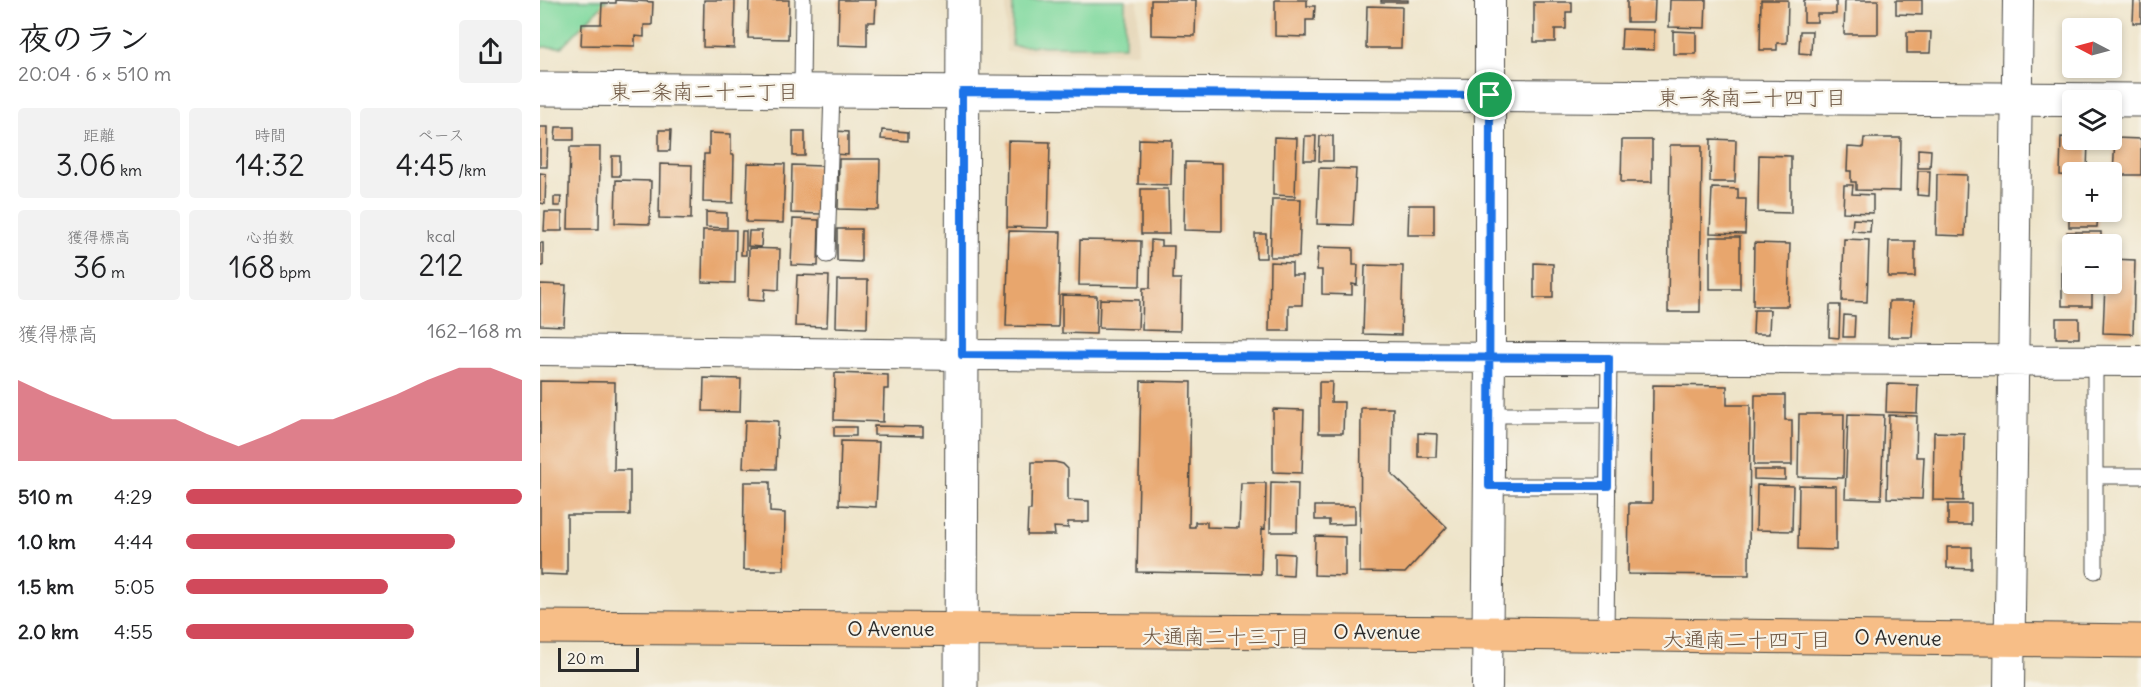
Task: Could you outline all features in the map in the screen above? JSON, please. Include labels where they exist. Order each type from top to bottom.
[{"type":"highway","name":"O Avenue","points":[[540,627],[1606,634],[2141,641]]},
{"type":"street","points":[[961,687],[963,0]]},
{"type":"street","points":[[1487,687],[1490,415],[1490,0]]},
{"type":"street","points":[[2009,687],[2018,0]]},
{"type":"street","points":[[540,89],[2141,100]]},
{"type":"street","points":[[540,350],[962,355],[2141,361]]},
{"type":"lane","points":[[803,0],[817,91],[827,255]]},
{"type":"lane","points":[[1606,634],[1609,358]]},
{"type":"lane","points":[[2095,360],[2095,571]]},
{"type":"lane","points":[[1490,415],[1608,415]]},
{"type":"lane","points":[[2095,476],[2141,476]]},
{"type":"lane","points":[[1489,486],[1608,486]]},
{"type":"shaded area","points":[[1006,0],[1138,0],[1138,53],[1006,52]]},
{"type":"green space","points":[[540,0],[607,0],[562,47],[540,47]]},
{"type":"green space","points":[[1013,0],[1125,0],[1125,46],[1012,46]]},
{"type":"building","points":[[616,0],[653,2],[652,25],[644,25],[644,37],[635,36],[635,46],[581,45],[582,24],[601,24],[602,3],[616,3]]},
{"type":"building","points":[[704,0],[735,0],[734,48],[703,47]]},
{"type":"building","points":[[749,0],[789,0],[788,39],[748,38]]},
{"type":"building","points":[[839,0],[876,0],[875,22],[867,22],[867,46],[838,45]]},
{"type":"building","points":[[1151,0],[1196,0],[1195,36],[1151,35]]},
{"type":"building","points":[[1275,0],[1307,0],[1307,6],[1315,6],[1314,20],[1306,20],[1306,37],[1275,36]]},
{"type":"building","points":[[1381,0],[1408,0],[1408,2],[1381,2]]},
{"type":"building","points":[[1627,0],[1655,0],[1654,22],[1627,22]]},
{"type":"building","points":[[1670,0],[1706,0],[1705,28],[1669,27]]},
{"type":"building","points":[[1761,0],[1788,0],[1787,43],[1777,43],[1777,50],[1760,50]]},
{"type":"building","points":[[1804,0],[1836,0],[1836,14],[1817,14],[1817,22],[1804,22]]},
{"type":"building","points":[[1845,0],[1878,0],[1878,34],[1844,34]]},
{"type":"building","points":[[1896,0],[1922,0],[1922,15],[1896,14]]},
{"type":"building","points":[[2134,0],[2141,0],[2141,23],[2133,23]]},
{"type":"building","points":[[1534,2],[1572,2],[1572,12],[1566,12],[1566,29],[1555,29],[1555,42],[1534,42]]},
{"type":"building","points":[[1367,6],[1402,7],[1401,48],[1366,48]]},
{"type":"building","points":[[1622,29],[1654,30],[1654,50],[1621,49]]},
{"type":"building","points":[[1673,31],[1696,32],[1696,54],[1673,54]]},
{"type":"building","points":[[1800,31],[1812,31],[1811,54],[1799,53]]},
{"type":"building","points":[[1907,32],[1931,32],[1930,53],[1907,53]]},
{"type":"building","points":[[540,127],[548,127],[547,167],[540,167]]},
{"type":"building","points":[[556,127],[574,127],[574,140],[555,140]]},
{"type":"building","points":[[659,130],[671,130],[670,151],[659,151]]},
{"type":"building","points":[[882,130],[908,132],[908,141],[881,139]]},
{"type":"building","points":[[793,131],[805,131],[805,156],[793,156]]},
{"type":"building","points":[[836,131],[848,132],[848,155],[835,154]]},
{"type":"building","points":[[709,133],[731,134],[731,155],[734,155],[733,203],[703,202],[704,154],[709,154]]},
{"type":"building","points":[[1305,136],[1316,136],[1315,160],[1304,160]]},
{"type":"building","points":[[1320,136],[1333,136],[1333,161],[1319,161]]},
{"type":"building","points":[[1274,137],[1297,138],[1295,196],[1273,195]]},
{"type":"building","points":[[2061,137],[2062,150],[2088,150],[2087,162],[2062,162],[2062,175],[2060,175]]},
{"type":"building","points":[[1864,138],[1901,138],[1900,191],[1856,190],[1856,182],[1851,182],[1851,171],[1847,171],[1848,147],[1863,148]]},
{"type":"building","points":[[2122,138],[2141,139],[2141,175],[2122,175],[2122,162],[2114,162],[2114,150],[2122,150]]},
{"type":"building","points":[[1139,139],[1172,140],[1171,185],[1138,184]]},
{"type":"building","points":[[1711,139],[1736,140],[1735,182],[1710,182]]},
{"type":"building","points":[[1622,140],[1652,140],[1652,182],[1621,182]]},
{"type":"building","points":[[1008,141],[1050,142],[1048,228],[1007,227]]},
{"type":"building","points":[[1670,145],[1702,145],[1700,312],[1668,312]]},
{"type":"building","points":[[570,147],[600,147],[599,229],[568,229]]},
{"type":"building","points":[[1918,149],[1931,150],[1930,168],[1918,168]]},
{"type":"building","points":[[1759,155],[1791,156],[1791,213],[1758,212]]},
{"type":"building","points":[[612,156],[620,156],[620,176],[612,176]]},
{"type":"building","points":[[839,159],[880,159],[879,210],[838,209]]},
{"type":"building","points":[[1185,162],[1222,163],[1222,231],[1184,230]]},
{"type":"building","points":[[748,163],[785,164],[783,223],[746,222]]},
{"type":"building","points":[[660,164],[692,165],[691,219],[659,218]]},
{"type":"building","points":[[792,165],[822,166],[821,214],[791,213]]},
{"type":"building","points":[[1319,168],[1356,169],[1353,225],[1317,224]]},
{"type":"building","points":[[1918,171],[1930,171],[1929,196],[1917,195]]},
{"type":"building","points":[[540,173],[546,174],[545,204],[540,203]]},
{"type":"building","points":[[1937,174],[1967,175],[1965,236],[1936,235]]},
{"type":"building","points":[[616,180],[651,181],[650,224],[615,223]]},
{"type":"building","points":[[1844,185],[1853,185],[1852,194],[1873,195],[1873,213],[1843,212]]},
{"type":"building","points":[[1712,188],[1738,189],[1738,199],[1746,199],[1745,234],[1710,233]]},
{"type":"building","points":[[1141,189],[1168,189],[1169,234],[1141,234]]},
{"type":"building","points":[[554,197],[561,197],[560,206],[554,206]]},
{"type":"building","points":[[1272,199],[1301,199],[1299,257],[1270,257]]},
{"type":"building","points":[[1409,205],[1434,205],[1434,235],[1408,235]]},
{"type":"building","points":[[545,212],[562,212],[562,231],[544,231]]},
{"type":"building","points":[[706,212],[727,213],[727,228],[706,227]]},
{"type":"building","points":[[793,219],[819,220],[818,266],[791,265]]},
{"type":"building","points":[[1853,219],[1871,220],[1870,232],[1852,231]]},
{"type":"building","points":[[2069,222],[2097,222],[2097,227],[2069,227]]},
{"type":"building","points":[[837,229],[861,229],[861,262],[837,261]]},
{"type":"building","points":[[703,230],[736,230],[735,283],[702,282]]},
{"type":"building","points":[[742,231],[746,231],[746,255],[741,255]]},
{"type":"building","points":[[749,231],[762,231],[761,247],[748,246]]},
{"type":"building","points":[[1009,231],[1061,232],[1058,327],[1006,326]]},
{"type":"building","points":[[2067,232],[2101,232],[2101,234],[2067,234]]},
{"type":"building","points":[[1255,234],[1266,234],[1266,258],[1256,258]]},
{"type":"building","points":[[1710,237],[1740,237],[1740,289],[1710,289]]},
{"type":"building","points":[[1844,239],[1869,240],[1867,302],[1842,301]]},
{"type":"building","points":[[1080,240],[1141,241],[1140,286],[1079,285]]},
{"type":"building","points":[[1151,240],[1161,241],[1161,246],[1174,246],[1173,279],[1181,279],[1180,331],[1142,330],[1143,288],[1150,288]]},
{"type":"building","points":[[1889,241],[1915,241],[1915,277],[1888,277]]},
{"type":"building","points":[[540,243],[543,243],[543,266],[540,266]]},
{"type":"building","points":[[1754,243],[1790,244],[1788,306],[1753,306]]},
{"type":"building","points":[[1318,247],[1353,248],[1353,265],[1358,265],[1357,285],[1352,284],[1352,295],[1322,294],[1322,270],[1317,270]]},
{"type":"building","points":[[749,248],[780,249],[779,290],[765,289],[764,301],[748,300]]},
{"type":"building","points":[[2122,259],[2135,260],[2133,334],[2103,333],[2105,294],[2122,294]]},
{"type":"building","points":[[1270,262],[1292,263],[1292,275],[1303,275],[1302,305],[1289,305],[1289,331],[1269,331]]},
{"type":"building","points":[[1534,263],[1553,264],[1553,298],[1534,298]]},
{"type":"building","points":[[1365,265],[1403,266],[1401,335],[1363,334]]},
{"type":"building","points":[[797,275],[829,276],[827,327],[795,326]]},
{"type":"building","points":[[837,280],[868,280],[867,328],[836,327]]},
{"type":"building","points":[[540,284],[566,285],[564,326],[540,325]]},
{"type":"building","points":[[2062,294],[2092,294],[2092,306],[2062,306]]},
{"type":"building","points":[[1062,295],[1097,296],[1096,334],[1062,333]]},
{"type":"building","points":[[1100,299],[1139,300],[1138,329],[1099,328]]},
{"type":"building","points":[[1889,301],[1914,301],[1912,337],[1888,337]]},
{"type":"building","points":[[1830,305],[1840,305],[1839,338],[1829,337]]},
{"type":"building","points":[[1754,310],[1770,310],[1769,334],[1753,334]]},
{"type":"building","points":[[1844,315],[1855,316],[1854,337],[1843,337]]},
{"type":"building","points":[[2056,318],[2079,318],[2079,338],[2056,338]]},
{"type":"building","points":[[835,373],[888,375],[888,389],[884,389],[883,422],[834,420]]},
{"type":"building","points":[[704,378],[741,379],[740,412],[703,411]]},
{"type":"building","points":[[540,381],[615,382],[614,470],[630,470],[630,515],[567,515],[567,575],[540,574]]},
{"type":"building","points":[[1141,381],[1191,382],[1189,527],[1195,527],[1195,522],[1207,522],[1207,527],[1239,528],[1241,483],[1266,483],[1261,574],[1137,572]]},
{"type":"building","points":[[1319,382],[1332,382],[1331,402],[1344,402],[1343,433],[1319,433]]},
{"type":"building","points":[[1887,384],[1918,385],[1917,413],[1886,412]]},
{"type":"building","points":[[1653,385],[1727,386],[1727,405],[1750,405],[1749,575],[1628,574],[1629,503],[1652,503]]},
{"type":"building","points":[[1755,395],[1785,395],[1785,420],[1792,420],[1792,465],[1754,465]]},
{"type":"building","points":[[1361,408],[1393,408],[1392,474],[1447,527],[1405,573],[1360,572]]},
{"type":"building","points":[[1273,409],[1304,410],[1302,473],[1273,472]]},
{"type":"building","points":[[1799,414],[1844,414],[1843,478],[1798,477]]},
{"type":"building","points":[[1848,414],[1884,415],[1881,499],[1845,498]]},
{"type":"building","points":[[1889,415],[1917,416],[1916,457],[1924,457],[1922,499],[1887,498]]},
{"type":"building","points":[[745,420],[778,421],[776,469],[743,468]]},
{"type":"building","points":[[874,426],[923,427],[923,436],[874,435]]},
{"type":"building","points":[[834,427],[856,427],[856,436],[834,436]]},
{"type":"building","points":[[1934,432],[1964,433],[1963,501],[1933,500]]},
{"type":"building","points":[[1418,433],[1437,434],[1436,457],[1418,457]]},
{"type":"building","points":[[841,441],[879,442],[876,507],[839,505]]},
{"type":"building","points":[[1032,462],[1055,462],[1063,464],[1068,469],[1068,500],[1089,501],[1089,522],[1068,522],[1068,528],[1054,527],[1055,535],[1027,535],[1028,510],[1031,510]]},
{"type":"building","points":[[1754,470],[1785,470],[1785,480],[1754,479]]},
{"type":"building","points":[[744,482],[770,482],[770,512],[785,513],[784,570],[743,570]]},
{"type":"building","points":[[1271,482],[1298,483],[1297,532],[1270,532]]},
{"type":"building","points":[[1757,485],[1793,486],[1792,531],[1756,530]]},
{"type":"building","points":[[1799,485],[1836,486],[1836,550],[1798,549]]},
{"type":"building","points":[[1948,504],[1971,504],[1971,525],[1948,525]]},
{"type":"building","points":[[1315,506],[1355,506],[1355,524],[1329,525],[1329,520],[1315,520]]},
{"type":"building","points":[[1315,536],[1345,537],[1345,576],[1314,575]]},
{"type":"building","points":[[1947,547],[1972,547],[1972,569],[1947,568]]},
{"type":"building","points":[[1275,553],[1294,554],[1293,576],[1275,575]]},
{"type":"district","name":"東一条南二十二丁目","points":[[704,92]]},
{"type":"district","name":"東一条南二十四丁目","points":[[1752,98]]},
{"type":"district","name":"大通南二十三丁目","points":[[1226,637]]},
{"type":"district","name":"大通南二十四丁目","points":[[1747,640]]},
{"type":"route","points":[[1490,95],[962,92],[962,355],[1490,357],[1609,358],[1608,486],[1489,486],[1490,357],[1490,95]]}]
